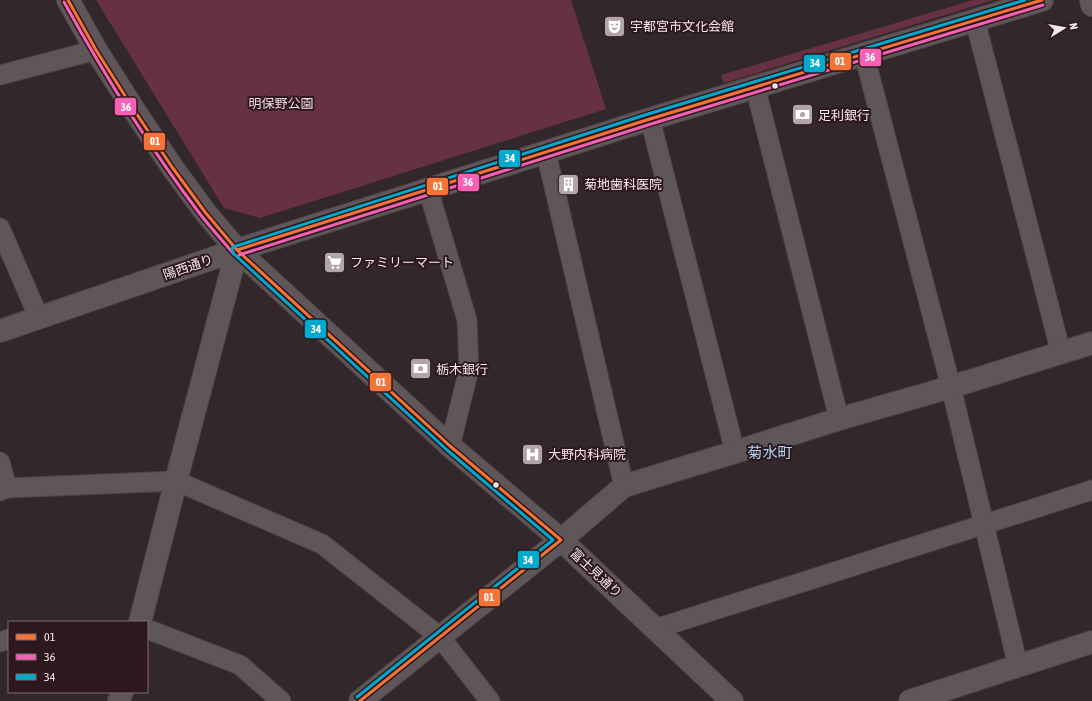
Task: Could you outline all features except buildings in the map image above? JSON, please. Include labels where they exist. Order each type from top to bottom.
[{"type":"street","name":"富士見通り","points":[[68,0],[96,50],[172,167],[237,250],[450,446],[561,540],[732,701]]},
{"type":"street","name":"陽西通り","points":[[0,330],[237,250],[428,189],[755,86],[1042,0]]},
{"type":"street","points":[[1091,0],[1092,5]]},
{"type":"street","points":[[975,20],[1061,353]]},
{"type":"street","points":[[0,75],[96,50]]},
{"type":"street","points":[[864,54],[951,387],[1018,666]]},
{"type":"street","points":[[755,86],[839,419]]},
{"type":"street","points":[[650,119],[734,452]]},
{"type":"street","points":[[546,152],[624,486]]},
{"type":"street","points":[[428,189],[467,320],[469,369],[450,446]]},
{"type":"street","points":[[0,228],[39,318]]},
{"type":"street","points":[[140,621],[237,250]]},
{"type":"street","points":[[360,701],[561,540],[624,486],[839,419],[951,387],[1092,343]]},
{"type":"street","points":[[0,462],[4,490],[176,481],[322,544],[440,637],[490,701]]},
{"type":"street","points":[[655,629],[1092,490]]},
{"type":"street","points":[[148,629],[240,665],[281,701]]},
{"type":"street","points":[[910,701],[1092,642]]},
{"type":"green space","name":"明保野公園","points":[[96,0],[571,0],[606,109],[260,218],[224,208]]},
{"type":"green space","points":[[973,0],[994,0],[724,83],[721,75]]},
{"type":"transit line","name":"01","points":[[68,0],[96,50],[172,167],[205,212],[237,250],[450,446],[561,540],[360,701]]},
{"type":"transit line","name":"34","points":[[357,697],[553,540],[447,450],[234,254],[232,250],[233,247],[648,114],[1025,0]]},
{"type":"transit line","name":"01","points":[[237,250],[650,119],[1042,0]]},
{"type":"transit line","name":"36","points":[[64,2],[95,57],[145,137],[181,189],[233,253]]},
{"type":"transit line","name":"36","points":[[239,255],[651,124],[1043,5]]},
{"type":"place","name":"宇都宮市文化会館","points":[[615,26]]},
{"type":"place","name":"足利銀行","points":[[802,115]]},
{"type":"place","name":"菊地歯科医院","points":[[568,184]]},
{"type":"place","name":"ファミリーマート","points":[[335,262]]},
{"type":"place","name":"栃木銀行","points":[[421,369]]},
{"type":"place","name":"大野内科病院","points":[[532,454]]},
{"type":"district","name":"菊水町","points":[[770,452]]}]
